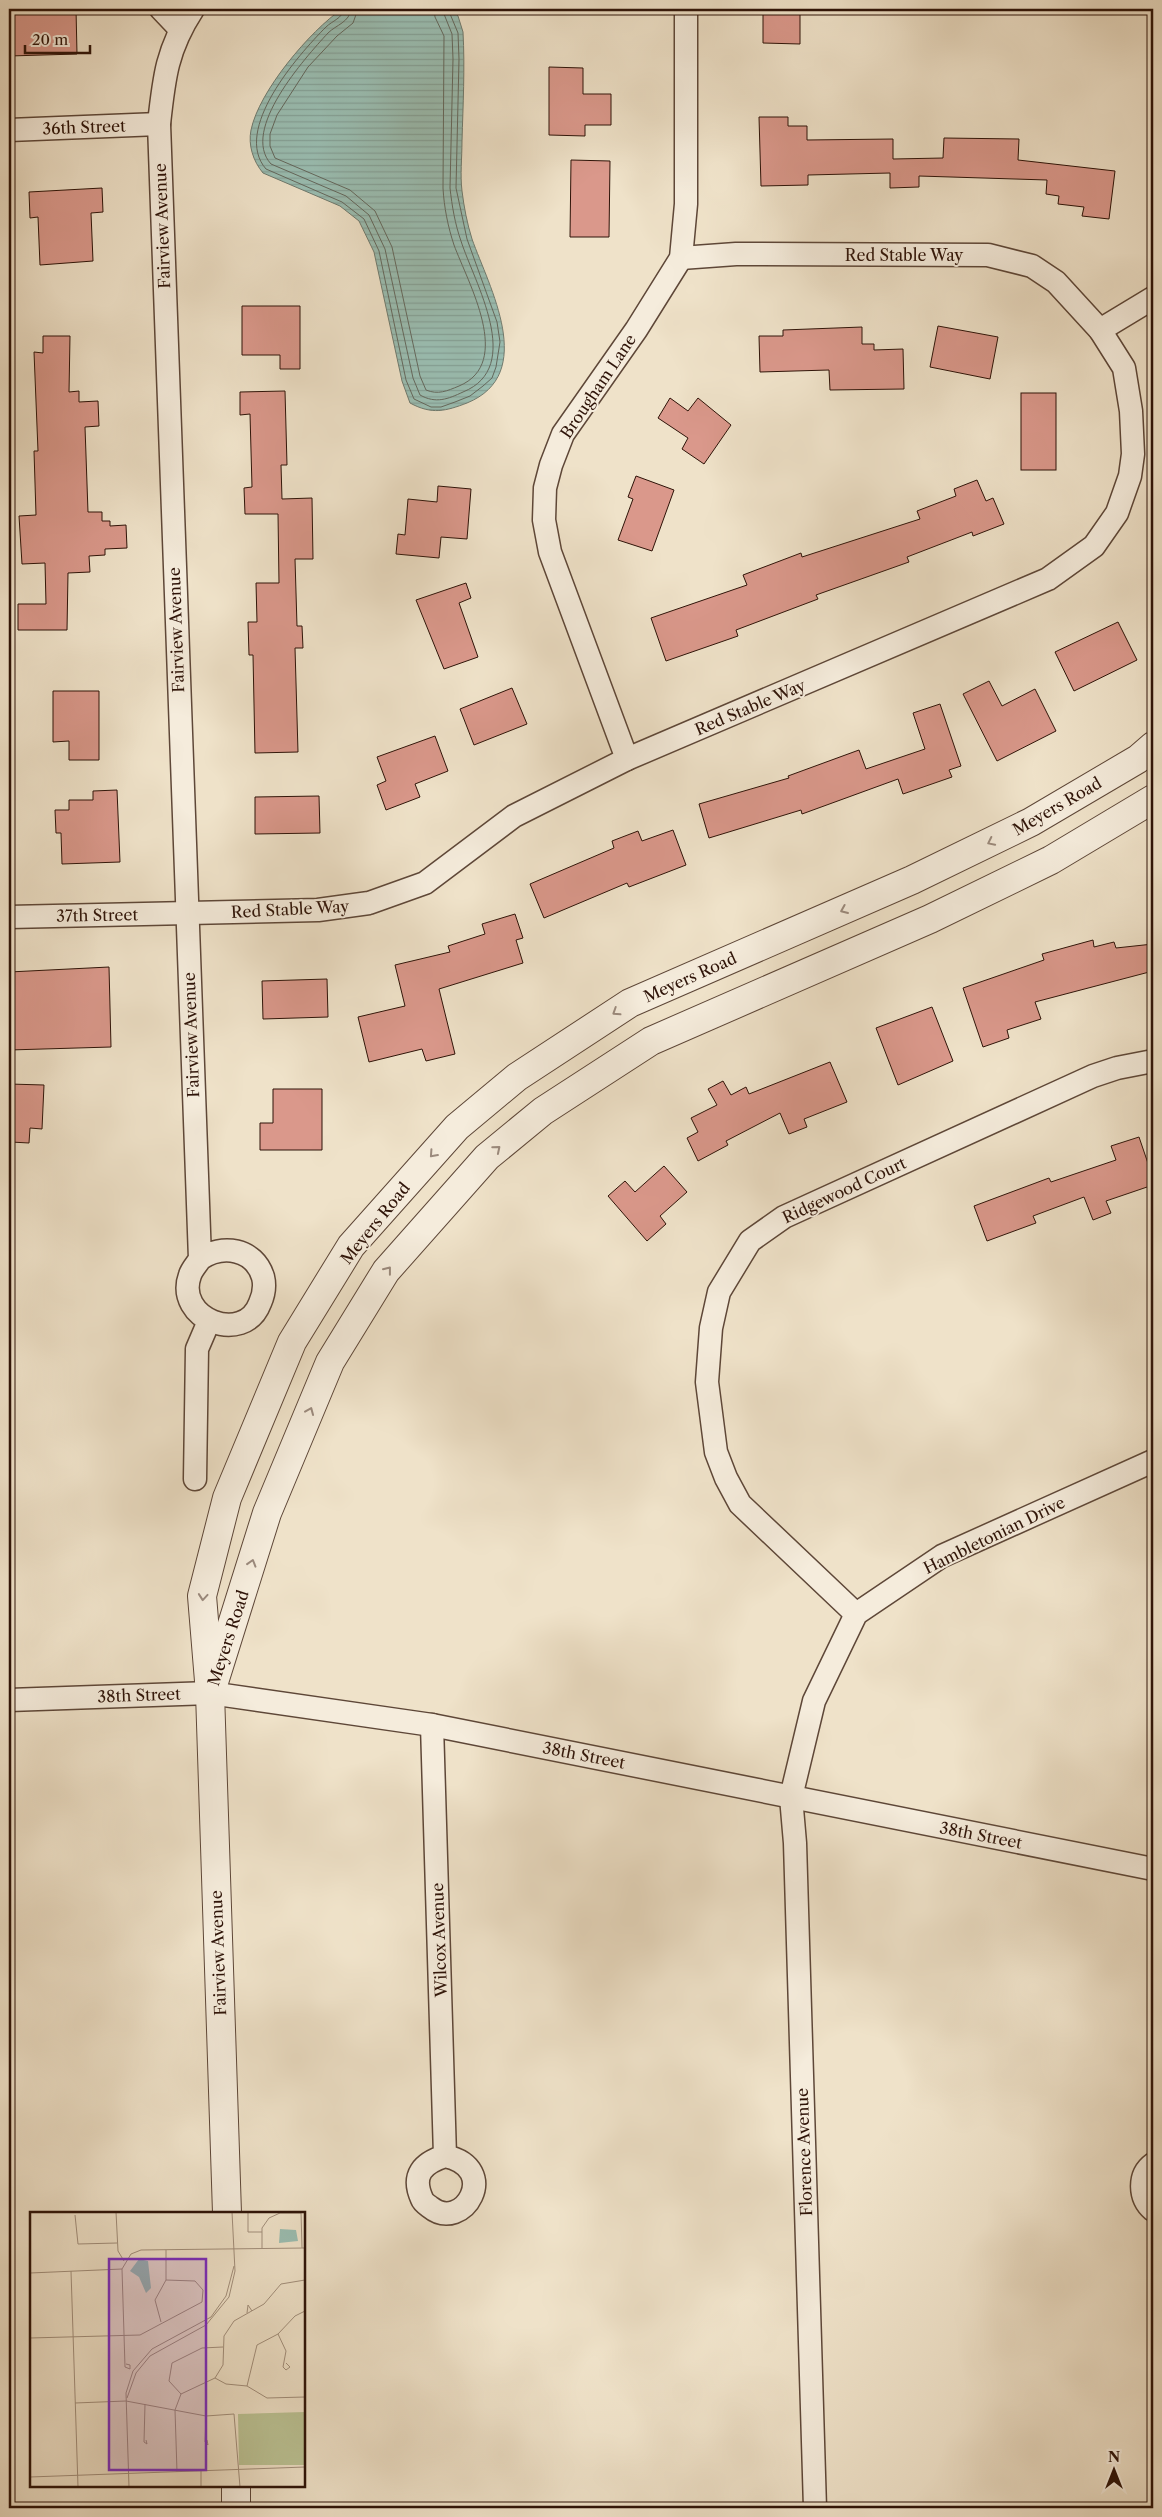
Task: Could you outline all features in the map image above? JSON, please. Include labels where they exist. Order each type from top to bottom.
[{"type":"street","points":[[160,9],[180,29]]},
{"type":"street","name":"Fairview Avenue","points":[[193,9],[180,29],[165,69],[159,124],[186,914],[200,1259],[190,1274],[189,1297],[200,1315],[209,1321]]},
{"type":"street","name":"Brougham Lane","points":[[627,759],[550,552],[544,520],[546,488],[551,465],[564,434],[636,330],[681,258],[686,204],[686,9]]},
{"type":"street","name":"36th Street","points":[[9,130],[159,124]]},
{"type":"street","name":"Red Stable Way","points":[[186,914],[318,910],[348,907],[390,898],[425,882],[443,871],[514,816],[531,806],[627,759],[1048,579],[1094,546],[1117,513],[1130,476],[1133,454],[1131,411],[1124,368],[1100,330],[1056,282],[1032,266],[988,255],[736,254],[681,258]]},
{"type":"street","points":[[1100,330],[1153,298]]},
{"type":"street","name":"Meyers Road","points":[[210,1693],[202,1596],[227,1498],[292,1342],[351,1246],[457,1127],[518,1076],[630,1003],[912,880],[1031,822],[1138,759],[1153,746]]},
{"type":"street","name":"Meyers Road","points":[[210,1693],[268,1513],[330,1362],[386,1271],[487,1157],[543,1111],[651,1040],[947,910],[1051,860],[1153,799]]},
{"type":"street","name":"37th Street","points":[[9,917],[186,914]]},
{"type":"street","name":"Ridgewood Court","points":[[856,1614],[740,1504],[726,1478],[716,1452],[707,1382],[711,1328],[719,1292],[725,1279],[750,1241],[797,1210],[1093,1076],[1116,1068],[1153,1061]]},
{"type":"street","points":[[195,1479],[197,1349],[209,1321],[222,1325],[232,1325],[245,1320],[259,1307],[264,1285],[260,1270],[254,1261],[237,1251],[217,1250],[200,1259]]},
{"type":"street","name":"Hambletonian Drive","points":[[856,1614],[942,1556],[1153,1461]]},
{"type":"street","points":[[791,1797],[814,1701],[856,1614]]},
{"type":"street","name":"Fairview Avenue","points":[[210,1693],[227,2212]]},
{"type":"street","name":"38th Street","points":[[9,1700],[210,1693],[432,1725],[1153,1869]]},
{"type":"street","name":"Wilcox Avenue","points":[[432,1725],[445,2156]]},
{"type":"street","name":"Florence Avenue","points":[[791,1797],[795,1853],[815,2508]]},
{"type":"street","points":[[1153,2164],[1144,2175],[1142,2185],[1146,2202],[1153,2210]]},
{"type":"street","points":[[236,2487],[236,2508]]},
{"type":"water","points":[[342,9],[452,9],[458,16],[463,32],[462,191],[472,239],[497,304],[504,351],[500,372],[488,390],[467,403],[446,410],[425,409],[410,403],[402,381],[374,252],[359,221],[340,206],[263,173],[252,153],[251,130],[264,98],[275,80],[315,32]]},
{"type":"building","points":[[9,9],[76,9],[77,54],[9,56]]},
{"type":"building","points":[[763,9],[800,9],[800,44],[763,43]]},
{"type":"building","points":[[549,67],[583,68],[583,94],[611,94],[611,125],[585,125],[585,136],[549,135]]},
{"type":"building","points":[[759,117],[788,117],[788,126],[807,126],[807,140],[893,139],[893,159],[943,158],[944,138],[1019,139],[1018,160],[1115,171],[1109,219],[1082,216],[1084,207],[1058,204],[1059,196],[1046,194],[1047,180],[919,176],[919,187],[890,188],[890,173],[808,175],[808,185],[761,186]]},
{"type":"building","points":[[571,160],[610,161],[609,237],[570,237]]},
{"type":"building","points":[[102,188],[103,212],[91,213],[93,261],[40,265],[38,217],[30,218],[29,192]]},
{"type":"building","points":[[242,306],[300,306],[300,369],[280,369],[280,355],[242,355]]},
{"type":"building","points":[[938,326],[998,337],[990,379],[930,367]]},
{"type":"building","points":[[862,327],[862,344],[874,344],[874,350],[903,349],[904,389],[830,390],[829,370],[760,372],[759,336],[783,336],[783,330]]},
{"type":"building","points":[[43,336],[70,336],[69,392],[79,391],[79,402],[98,401],[99,426],[85,427],[88,512],[102,512],[102,521],[110,521],[110,526],[126,525],[127,548],[105,549],[105,555],[89,556],[90,572],[68,573],[67,630],[18,630],[18,604],[46,604],[45,563],[22,564],[19,516],[36,515],[34,451],[38,451],[34,352],[43,353]]},
{"type":"building","points":[[285,391],[287,465],[281,465],[282,499],[312,498],[313,559],[295,559],[297,626],[302,626],[303,648],[295,648],[298,752],[255,753],[253,655],[249,655],[248,622],[257,622],[256,583],[279,583],[278,514],[245,514],[244,488],[252,487],[250,414],[240,415],[240,392]]},
{"type":"building","points":[[1021,393],[1056,393],[1056,470],[1021,470]]},
{"type":"building","points":[[670,398],[688,411],[698,398],[731,425],[704,464],[682,449],[688,438],[658,418]]},
{"type":"building","points":[[636,476],[674,490],[652,551],[618,540],[633,499],[628,497]]},
{"type":"building","points":[[977,480],[986,501],[993,498],[1004,524],[973,536],[972,532],[907,557],[909,562],[816,595],[818,599],[736,630],[738,636],[666,661],[651,618],[747,585],[743,575],[801,553],[802,557],[920,519],[917,511],[956,496],[954,489]]},
{"type":"building","points":[[438,486],[471,489],[467,539],[441,537],[439,558],[396,554],[398,534],[405,535],[408,499],[437,502]]},
{"type":"building","points":[[466,583],[471,598],[459,603],[478,657],[444,669],[416,600]]},
{"type":"building","points":[[1118,622],[1137,660],[1074,691],[1055,652]]},
{"type":"building","points":[[989,681],[1002,706],[1035,689],[1056,731],[997,761],[963,694]]},
{"type":"building","points":[[512,688],[527,724],[474,745],[460,709]]},
{"type":"building","points":[[53,691],[99,691],[99,760],[69,760],[69,741],[53,742]]},
{"type":"building","points":[[940,704],[961,766],[949,770],[952,777],[903,794],[898,779],[802,814],[801,810],[709,838],[699,804],[789,778],[788,776],[859,750],[866,769],[925,749],[913,713]]},
{"type":"building","points":[[435,736],[448,771],[415,784],[420,797],[386,810],[377,785],[386,781],[377,757]]},
{"type":"building","points":[[117,790],[120,862],[62,864],[61,833],[56,833],[55,810],[69,810],[69,800],[93,800],[93,791]]},
{"type":"building","points":[[319,796],[320,833],[255,834],[255,797]]},
{"type":"building","points":[[673,830],[686,865],[629,887],[627,883],[544,918],[530,884],[614,848],[612,841],[638,831],[642,841]]},
{"type":"building","points":[[515,914],[523,938],[516,940],[523,963],[439,989],[455,1054],[426,1061],[422,1049],[369,1062],[358,1017],[405,1006],[395,965],[450,952],[448,946],[485,934],[482,924]]},
{"type":"building","points":[[1093,940],[1094,947],[1114,942],[1116,948],[1153,944],[1153,971],[1035,1002],[1041,1019],[1007,1030],[1009,1038],[983,1047],[963,988],[1044,960],[1042,954]]},
{"type":"building","points":[[109,967],[111,1047],[9,1050],[9,972]]},
{"type":"building","points":[[327,979],[328,1017],[263,1019],[262,981]]},
{"type":"building","points":[[932,1007],[953,1061],[898,1085],[876,1028]]},
{"type":"building","points":[[830,1062],[847,1102],[804,1119],[807,1127],[789,1134],[780,1113],[726,1141],[728,1145],[698,1161],[687,1138],[698,1132],[691,1118],[717,1105],[708,1089],[723,1081],[731,1095],[746,1087],[749,1094]]},
{"type":"building","points":[[9,1084],[44,1085],[42,1129],[30,1128],[29,1143],[11,1142],[13,1113],[9,1113]]},
{"type":"building","points":[[273,1089],[322,1089],[322,1150],[260,1150],[260,1123],[273,1123]]},
{"type":"building","points":[[1139,1137],[1153,1178],[1153,1185],[1106,1201],[1111,1213],[1093,1220],[1084,1197],[1033,1216],[1036,1223],[987,1241],[974,1206],[1049,1178],[1051,1182],[1116,1160],[1111,1146]]},
{"type":"building","points":[[664,1166],[687,1192],[660,1216],[666,1224],[647,1241],[608,1196],[625,1181],[635,1192]]}]
